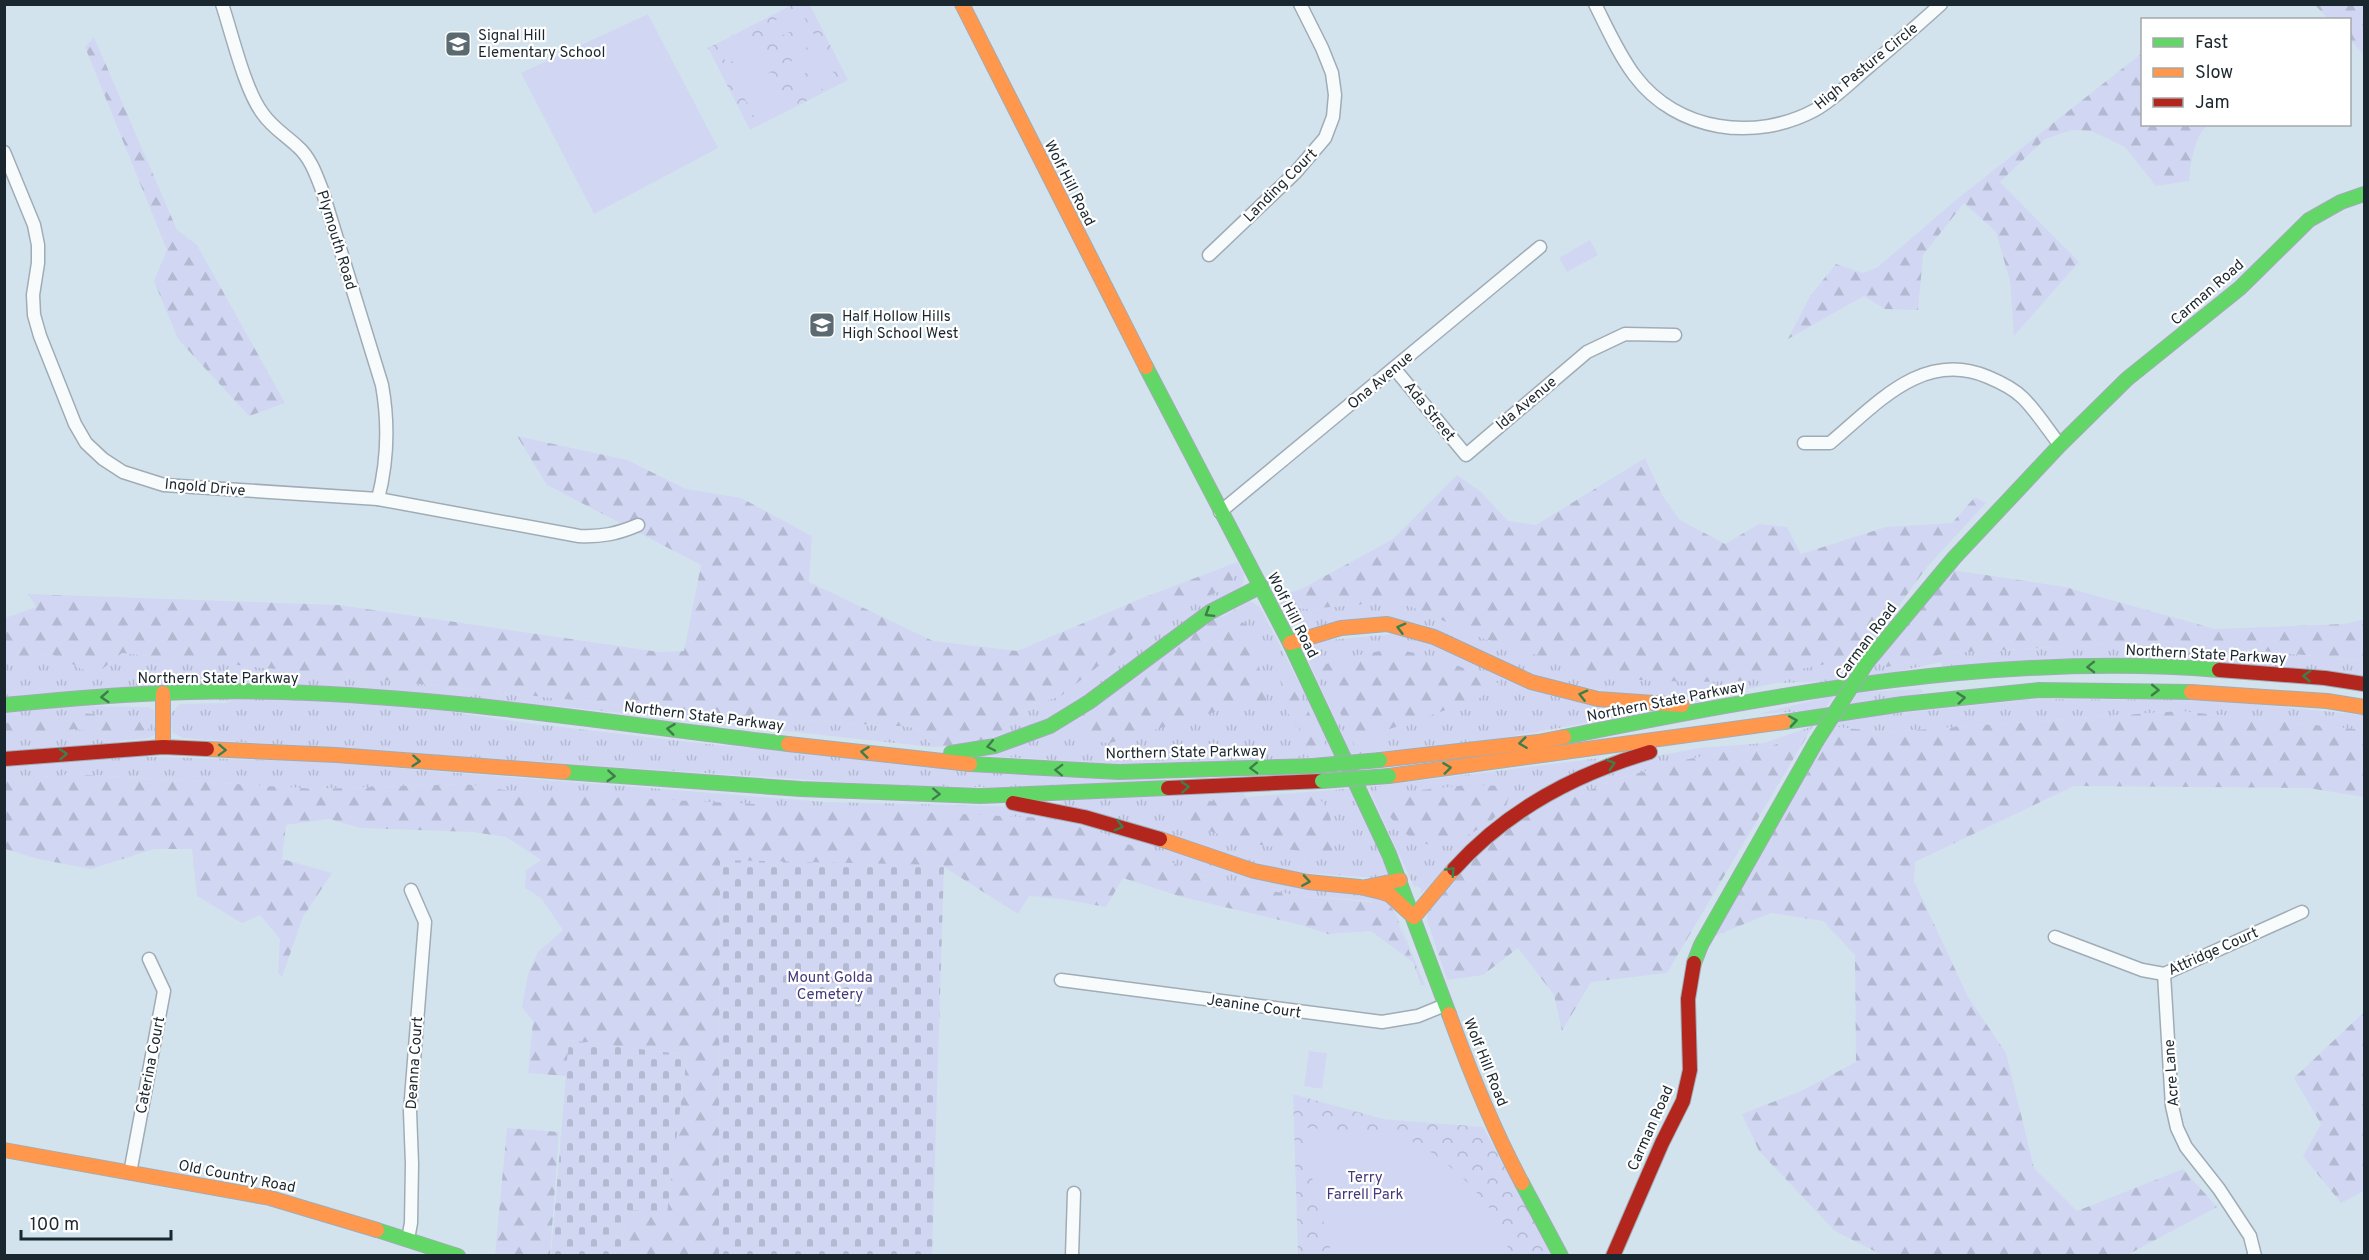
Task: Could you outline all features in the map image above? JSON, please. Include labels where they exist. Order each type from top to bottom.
[{"type":"main road","name":"Wolf Hill Road","points":[[962,4],[1220,512],[1290,643],[1400,880],[1471,1074],[1507,1155],[1561,1256]]},
{"type":"main road","name":"Carman Road","points":[[1613,1256],[1662,1143],[1683,1101],[1690,1071],[1688,999],[1692,969],[1701,945],[1816,742],[1868,661],[1954,558],[2060,445],[2127,379],[2240,288],[2309,220],[2341,202],[2364,194]]},
{"type":"main road","points":[[914,758],[995,746],[1050,726],[1089,702],[1210,612],[1261,586]]},
{"type":"main road","points":[[1290,643],[1341,628],[1387,624],[1434,637],[1531,682],[1598,699],[1669,705],[1725,705]]},
{"type":"main road","name":"Northern State Parkway","points":[[4,705],[163,693],[280,692],[406,700],[567,716],[914,758],[1057,771],[1179,771],[1312,766],[1538,742],[1725,705],[1903,679],[2037,668],[2162,665],[2325,678],[2364,684]]},
{"type":"main road","points":[[4,759],[163,747],[336,755],[801,789],[980,796],[1389,776],[1735,730],[1903,704],[2039,690],[2162,690],[2327,701],[2364,707]]},
{"type":"main road","points":[[163,693],[163,747]]},
{"type":"main road","points":[[980,796],[1135,830],[1254,871],[1308,882],[1360,887],[1390,895],[1414,917],[1443,881],[1496,826],[1542,795],[1595,769],[1735,730]]},
{"type":"main road","points":[[1360,887],[1400,880]]},
{"type":"main road","name":"Old Country Road","points":[[4,1150],[280,1200],[458,1256]]},
{"type":"street","name":"Plymouth Road","points":[[222,4],[252,96],[262,114],[299,147],[313,167],[322,190],[386,404],[388,445],[384,477],[378,499]]},
{"type":"street","name":"Landing Court","points":[[1209,255],[1295,173],[1325,138],[1333,117],[1335,95],[1332,73],[1300,4]]},
{"type":"street","name":"High Pasture Circle","points":[[1595,4],[1635,77],[1659,102],[1691,120],[1724,128],[1782,124],[1816,109],[1843,90],[1941,4]]},
{"type":"street","name":"Ingold Drive","points":[[4,152],[34,225],[38,245],[33,295],[34,315],[40,336],[75,424],[86,443],[103,459],[123,472],[164,485],[378,499],[579,536],[601,537],[638,525]]},
{"type":"street","name":"Ona Avenue","points":[[1220,512],[1540,247]]},
{"type":"street","name":"Ida Avenue","points":[[1466,455],[1587,352],[1625,334],[1674,335]]},
{"type":"street","name":"Ada Street","points":[[1394,368],[1466,455]]},
{"type":"street","points":[[1804,443],[1830,443],[1901,384],[1919,375],[1944,369],[1973,370],[2000,382],[2022,397],[2060,445]]},
{"type":"street","name":"Deanna Court","points":[[408,1239],[411,1223],[412,1176],[410,1111],[425,922],[411,890]]},
{"type":"street","name":"Attridge Court","points":[[2055,937],[2142,970],[2164,974],[2302,912]]},
{"type":"street","name":"Caterina Court","points":[[130,1173],[164,990],[149,959]]},
{"type":"street","name":"Acre Lane","points":[[2164,974],[2172,1106],[2177,1128],[2186,1147],[2250,1236],[2255,1256]]},
{"type":"street","name":"Jeanine Court","points":[[1061,980],[1382,1022],[1418,1016],[1445,1005]]},
{"type":"street","points":[[1072,1256],[1074,1193]]},
{"type":"green space","points":[[792,5],[810,5],[848,80],[750,130],[708,48]]},
{"type":"green space","points":[[2315,5],[2364,5],[2364,55],[2351,41],[2351,18],[2327,18]]},
{"type":"green space","points":[[800,8],[807,23],[775,39],[768,24]]},
{"type":"green space","points":[[648,14],[718,148],[594,214],[521,73]]},
{"type":"green space","points":[[810,27],[818,42],[786,58],[778,43]]},
{"type":"green space","points":[[751,33],[759,48],[727,64],[719,49]]},
{"type":"green space","points":[[94,37],[177,230],[197,245],[285,403],[249,416],[178,339],[154,281],[167,250],[85,47]]},
{"type":"green space","points":[[820,46],[828,61],[796,78],[788,63]]},
{"type":"green space","points":[[761,52],[769,67],[737,84],[729,69]]},
{"type":"green space","points":[[2141,54],[2141,126],[2208,126],[2197,142],[2189,181],[2156,186],[2125,147],[2091,131],[2072,130],[2045,139],[2000,182],[2079,262],[2014,336],[2010,281],[1996,232],[1964,203],[1923,255],[1918,310],[1885,309],[1864,296],[1788,339],[1810,296],[1836,264],[1863,273],[1878,267],[1957,199]]},
{"type":"green space","points":[[830,66],[838,81],[806,97],[799,83]]},
{"type":"green space","points":[[771,72],[779,87],[747,103],[739,88]]},
{"type":"green space","points":[[782,91],[789,106],[757,123],[750,108]]},
{"type":"green space","points":[[1590,240],[1598,255],[1567,272],[1559,258]]},
{"type":"green space","points":[[517,436],[627,460],[686,489],[741,498],[812,536],[809,582],[933,641],[1017,651],[1145,597],[1232,564],[1233,585],[1157,619],[1061,696],[1027,706],[997,736],[962,746],[932,747],[924,734],[908,726],[641,707],[122,653],[95,675],[51,654],[5,661],[5,618],[36,607],[28,594],[339,605],[659,652],[684,651],[701,565],[547,485]]},
{"type":"green space","points":[[1645,458],[1662,495],[1680,520],[1725,544],[1759,524],[1787,527],[1801,554],[1886,527],[1952,523],[1975,497],[1986,503],[1927,567],[1846,678],[1831,663],[1740,681],[1615,679],[1482,638],[1399,601],[1309,609],[1287,607],[1281,596],[1303,588],[1393,539],[1457,475],[1481,492],[1508,521],[1536,525]]},
{"type":"green space","points":[[1238,562],[1244,575],[1243,585],[1056,719],[997,736],[1027,706],[1061,696],[1156,619],[1233,585],[1232,564]]},
{"type":"green space","points":[[1952,570],[2065,587],[2215,629],[2344,624],[2364,619],[2364,661],[2163,641],[1948,653],[1887,667],[1877,661]]},
{"type":"green space","points":[[1277,588],[1287,607],[1309,609],[1399,601],[1482,638],[1616,679],[1806,667],[1832,663],[1846,678],[1844,681],[1776,683],[1702,699],[1625,695],[1541,679],[1420,624],[1302,629],[1302,624],[1294,621],[1291,624],[1274,591]]},
{"type":"green space","points":[[1250,601],[1260,607],[1337,756],[1152,766],[971,755],[1009,747],[1161,652]]},
{"type":"green space","points":[[1211,616],[1237,620],[1250,629],[1256,646],[1268,704],[1256,709],[1238,705],[1110,743],[1082,736],[1073,719]]},
{"type":"green space","points":[[1402,633],[1652,711],[1470,744],[1351,754],[1305,653],[1309,653],[1308,642]]},
{"type":"green space","points":[[2163,641],[2364,661],[2364,678],[1943,669],[1941,662],[1868,678],[1877,661],[1888,667],[1948,653]]},
{"type":"green space","points":[[1390,649],[1446,662],[1500,684],[1478,699],[1366,737],[1373,752],[1358,754],[1320,666],[1344,658]]},
{"type":"green space","points":[[122,653],[641,707],[908,727],[924,734],[932,747],[557,706],[5,697],[5,661],[51,654],[95,675]]},
{"type":"green space","points":[[1277,662],[1288,672],[1326,746],[1322,752],[1312,754],[1304,744],[1300,729],[1287,712]]},
{"type":"green space","points":[[1921,689],[1923,693],[1848,707],[1859,692]]},
{"type":"green space","points":[[1835,695],[1824,710],[1758,714]]},
{"type":"green space","points":[[241,697],[386,702],[527,723],[716,745],[1174,780],[1050,788],[899,786],[183,738],[172,732],[171,713],[180,704],[226,703]]},
{"type":"green space","points":[[2036,699],[2212,700],[2364,715],[2364,730],[2179,711],[1887,732],[1835,727],[1841,719]]},
{"type":"green space","points":[[87,706],[148,707],[154,710],[156,734],[114,744],[5,751],[5,712]]},
{"type":"green space","points":[[2179,711],[2364,730],[2364,797],[2308,788],[2074,786],[1915,862],[1914,881],[1968,997],[2006,1053],[2034,1168],[2077,1211],[2183,1169],[2217,1207],[2127,1255],[1882,1255],[1835,1231],[1759,1151],[1742,1114],[1799,1092],[1856,1062],[1855,955],[1823,921],[1771,913],[1715,936],[1730,904],[1835,727],[1887,732]]},
{"type":"green space","points":[[84,713],[150,722],[148,730],[114,735],[75,729],[5,738],[5,723]]},
{"type":"green space","points":[[1813,726],[1811,729],[1765,749],[1724,752],[1684,760],[1614,780],[1506,825],[1540,802],[1656,756],[1699,748],[1764,743]]},
{"type":"green space","points":[[1811,729],[1667,973],[1591,982],[1562,1031],[1554,995],[1518,948],[1483,975],[1447,980],[1427,920],[1428,909],[1506,825],[1614,780],[1684,760],[1724,752],[1765,749]]},
{"type":"green space","points":[[123,756],[306,761],[826,802],[1001,806],[1067,818],[1374,893],[1392,904],[1425,985],[1421,985],[1400,925],[1371,901],[1298,896],[1210,879],[1102,833],[524,793],[465,784],[316,789],[73,774],[5,781],[5,766]]},
{"type":"green space","points":[[1600,758],[1420,894],[1421,889],[1414,887],[1368,787]]},
{"type":"green space","points":[[73,774],[316,789],[465,784],[524,793],[1046,818],[1102,833],[1210,879],[1298,896],[1382,903],[1392,908],[1414,963],[1371,931],[1328,934],[1301,925],[1182,897],[1123,878],[1106,907],[1029,896],[1018,914],[944,867],[720,860],[719,1255],[622,1255],[626,1209],[667,1211],[687,1055],[569,1040],[566,1076],[528,1073],[533,1021],[522,1007],[528,974],[538,952],[563,930],[541,898],[525,888],[526,870],[541,860],[506,837],[473,832],[361,828],[329,819],[286,825],[282,859],[332,873],[303,917],[282,977],[278,973],[280,939],[260,915],[242,923],[197,896],[192,849],[154,849],[91,869],[38,859],[5,849],[4,781]]},
{"type":"green space","points":[[1467,785],[1512,786],[1506,806],[1489,823],[1448,846],[1415,843],[1390,817],[1376,787],[1384,786],[1385,794]]},
{"type":"green space","points":[[1356,788],[1390,873],[1388,879],[1265,870],[1052,806],[1065,800],[1243,793],[1246,797]]},
{"type":"green space","points":[[1310,793],[1324,804],[1328,811],[1333,835],[1334,853],[1316,861],[1305,852],[1237,841],[1174,818],[1191,803]]},
{"type":"green space","name":"Mount Golda Cemetery","points":[[720,860],[944,865],[932,1255],[719,1255]]},
{"type":"green space","points":[[2364,1012],[2364,1191],[2341,1203],[2303,1156],[2321,1124],[2294,1078]]},
{"type":"green space","points":[[569,1040],[687,1055],[667,1212],[626,1210],[622,1255],[551,1255]]},
{"type":"green space","points":[[1309,1051],[1327,1053],[1322,1089],[1304,1086]]},
{"type":"green space","name":"Terry Farrell Park","points":[[1293,1094],[1383,1119],[1483,1127],[1553,1255],[1298,1255]]},
{"type":"green space","name":"Terry Farrell Park","points":[[1299,1127],[1397,1137],[1433,1153],[1458,1173],[1489,1207],[1511,1255],[1332,1255]]},
{"type":"green space","points":[[507,1128],[559,1132],[550,1255],[495,1255]]},
{"type":"traffic: fast","points":[[1868,661],[1954,558],[2060,445],[2127,379],[2240,288],[2309,220],[2341,202],[2364,194]]},
{"type":"traffic: fast","points":[[1146,367],[1290,643],[1389,854],[1449,1014]]},
{"type":"traffic: fast","points":[[951,753],[995,746],[1050,726],[1089,702],[1210,612],[1261,586]]},
{"type":"traffic: fast","points":[[1816,742],[1868,661]]},
{"type":"traffic: fast","points":[[1564,737],[1807,692],[1972,672],[2054,667],[2136,666],[2219,670]]},
{"type":"traffic: fast","points":[[1784,722],[1903,704],[2039,690],[2191,692]]},
{"type":"traffic: fast","points":[[4,705],[177,692],[246,691],[345,695],[472,705],[788,744]]},
{"type":"traffic: fast","points":[[1694,963],[1701,945],[1816,742]]},
{"type":"traffic: fast","points":[[1312,766],[1380,760]]},
{"type":"traffic: fast","points":[[970,764],[1119,772],[1312,766]]},
{"type":"traffic: fast","points":[[564,772],[801,789],[980,796],[1168,788]]},
{"type":"traffic: fast","points":[[1322,781],[1389,776]]},
{"type":"traffic: fast","points":[[1522,1183],[1561,1256]]},
{"type":"traffic: fast","points":[[377,1230],[458,1256]]},
{"type":"traffic: slow","points":[[962,4],[1146,367]]},
{"type":"traffic: slow","points":[[1290,643],[1341,628],[1387,624],[1434,637],[1531,682],[1598,699],[1682,705]]},
{"type":"traffic: slow","points":[[2191,692],[2327,701],[2364,707]]},
{"type":"traffic: slow","points":[[163,693],[163,747]]},
{"type":"traffic: slow","points":[[1389,776],[1784,722]]},
{"type":"traffic: slow","points":[[1380,760],[1564,737]]},
{"type":"traffic: slow","points":[[788,744],[970,764]]},
{"type":"traffic: slow","points":[[207,749],[336,755],[564,772]]},
{"type":"traffic: slow","points":[[1160,839],[1254,871],[1308,882],[1360,887],[1381,892],[1390,895],[1414,917],[1454,869]]},
{"type":"traffic: slow","points":[[1366,887],[1400,880]]},
{"type":"traffic: slow","points":[[1449,1014],[1482,1100],[1522,1183]]},
{"type":"traffic: slow","points":[[4,1150],[270,1198],[377,1230]]},
{"type":"traffic: jam","points":[[2219,670],[2325,678],[2364,684]]},
{"type":"traffic: jam","points":[[4,759],[163,747],[207,749]]},
{"type":"traffic: jam","points":[[1454,869],[1496,829],[1544,797],[1595,771],[1650,752]]},
{"type":"traffic: jam","points":[[1168,788],[1322,781]]},
{"type":"traffic: jam","points":[[1013,803],[1084,817],[1160,839]]},
{"type":"traffic: jam","points":[[1613,1256],[1662,1143],[1683,1101],[1690,1070],[1688,999],[1694,963]]},
{"type":"place","name":"Signal Hill Elementary School","points":[[458,44]]},
{"type":"place","name":"Half Hollow Hills High School West","points":[[822,325]]}]
